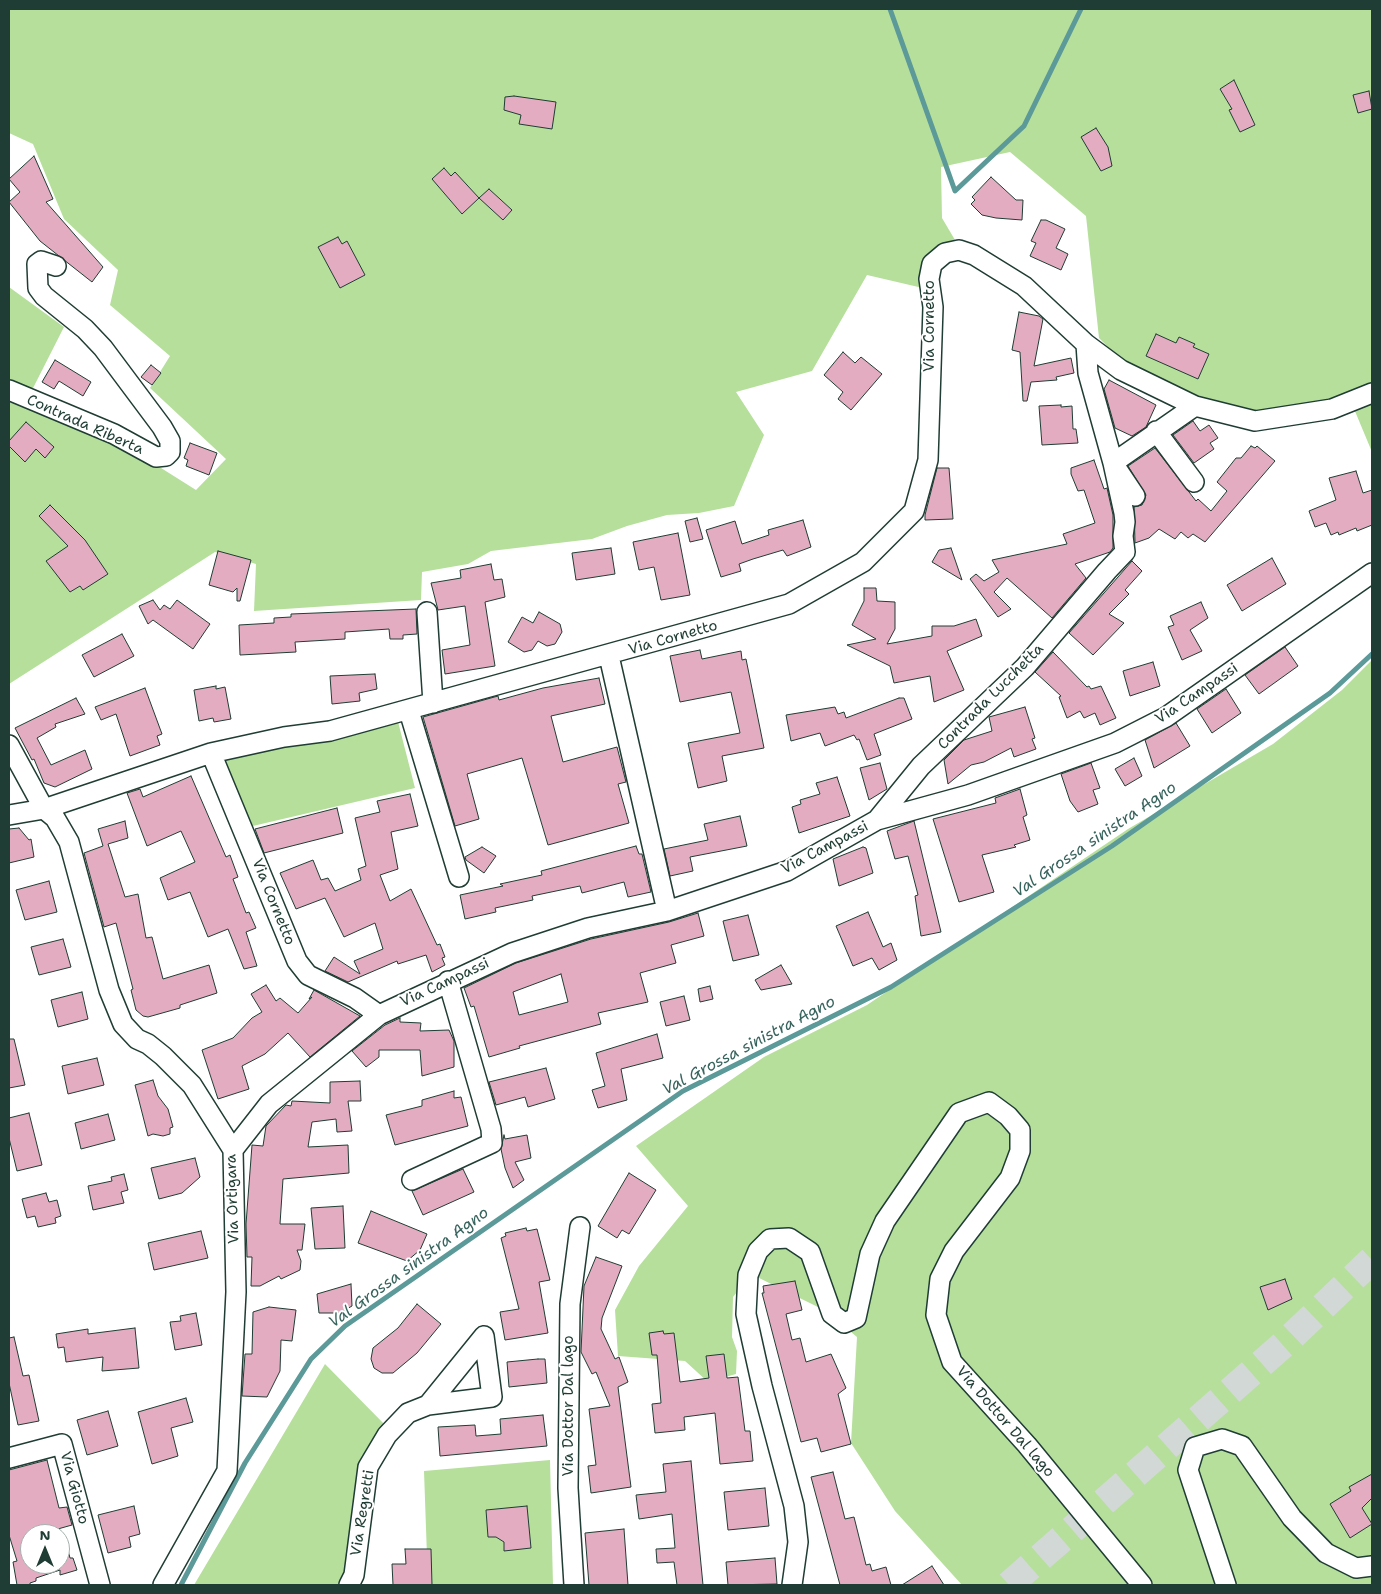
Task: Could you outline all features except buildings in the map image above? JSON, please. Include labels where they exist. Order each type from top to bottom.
[{"type":"street","name":"Via Cornetto","points":[[9,815],[44,809],[211,752],[330,731],[409,711],[789,604],[863,562],[914,511],[928,460],[933,307],[929,279],[932,264],[945,253],[959,250],[974,254],[1024,286],[1086,344],[1121,370],[1195,406],[1255,421],[1332,409],[1372,393]]},
{"type":"street","name":"Contrada Riberta","points":[[9,390],[114,434],[156,457],[166,456],[170,452],[170,441],[162,427],[103,348],[85,330],[44,296],[38,288],[36,273],[44,261]]},
{"type":"street","points":[[1086,344],[1088,373],[1113,463],[1135,496]]},
{"type":"street","points":[[1113,463],[1195,406]]},
{"type":"street","points":[[1156,432],[1194,482]]},
{"type":"street","name":"Contrada Lucchetta","points":[[877,820],[921,766],[1025,668],[1125,552],[1123,536],[1125,522],[1113,463]]},
{"type":"street","name":"Via Campassi","points":[[233,1150],[269,1104],[379,1015],[448,981],[522,950],[588,928],[667,911],[787,872],[877,820],[968,796],[1115,744],[1166,717],[1372,573]]},
{"type":"street","points":[[427,612],[433,703]]},
{"type":"street","name":"Via Cornetto","points":[[609,656],[667,911]]},
{"type":"street","points":[[409,711],[459,877]]},
{"type":"street","name":"Via Ortigara","points":[[9,745],[44,809],[55,818],[69,842],[109,990],[123,1024],[137,1039],[148,1044],[164,1056],[192,1085],[233,1150],[236,1292],[226,1471],[163,1585]]},
{"type":"street","name":"Via Cornetto","points":[[211,752],[297,962],[308,975],[355,998],[379,1015]]},
{"type":"street","points":[[412,1180],[492,1143],[491,1129],[448,981]]},
{"type":"street","name":"Via Dottor Dal lago","points":[[792,1585],[798,1542],[794,1506],[762,1386],[746,1314],[748,1275],[751,1267],[758,1251],[770,1239],[789,1238],[810,1252],[832,1314],[844,1323],[856,1318],[870,1254],[885,1221],[959,1113],[989,1102],[1008,1116],[1020,1130],[1020,1151],[1010,1178],[954,1251],[940,1279],[936,1314],[952,1362],[1027,1445],[1142,1585]]},
{"type":"street","name":"Via Dottor Dal lago","points":[[574,1585],[568,1488],[570,1304],[580,1227]]},
{"type":"street","name":"Via Regretti","points":[[349,1585],[354,1575],[368,1467],[387,1435],[408,1413],[428,1405]]},
{"type":"street","points":[[1226,1585],[1188,1470],[1195,1447],[1222,1439],[1242,1446],[1292,1518],[1326,1553],[1356,1568],[1372,1566]]},
{"type":"street","name":"Via Giotto","points":[[9,1458],[62,1444],[100,1585]]},
{"type":"green space","points":[[9,9],[1372,9],[1372,452],[1352,404],[1241,416],[1128,367],[1099,338],[1086,216],[1010,152],[941,167],[942,218],[955,240],[936,248],[926,268],[927,289],[867,275],[812,371],[736,392],[764,435],[734,506],[699,513],[667,515],[627,526],[592,539],[491,551],[468,564],[422,572],[421,600],[254,611],[256,564],[215,552],[9,684],[9,287],[64,327],[30,394],[142,456],[196,490],[226,459],[150,388],[170,356],[110,305],[118,270],[64,219],[33,144],[9,133]]},
{"type":"green space","points":[[1372,660],[1372,1585],[962,1585],[895,1511],[851,1443],[857,1337],[826,1311],[751,1274],[733,1297],[732,1337],[737,1351],[736,1374],[708,1382],[685,1361],[618,1356],[615,1310],[639,1266],[688,1206],[636,1146],[764,1057],[867,1005],[1128,829],[1273,744],[1342,690]]},
{"type":"green space","points":[[395,710],[415,788],[240,829],[206,755]]},
{"type":"green space","points":[[325,1364],[390,1430],[364,1468],[353,1501],[347,1564],[339,1585],[194,1585]]},
{"type":"green space","points":[[550,1460],[553,1585],[428,1585],[424,1471]]},
{"type":"waterway","points":[[890,9],[955,191],[1024,126],[1081,9]]},
{"type":"waterway","name":"Val Grossa sinistra Agno","points":[[181,1585],[245,1463],[311,1359],[345,1326],[683,1091],[891,987],[1112,846],[1330,693],[1372,654]]},
{"type":"tunnel","points":[[1009,1585],[1284,1344],[1372,1260]]}]
